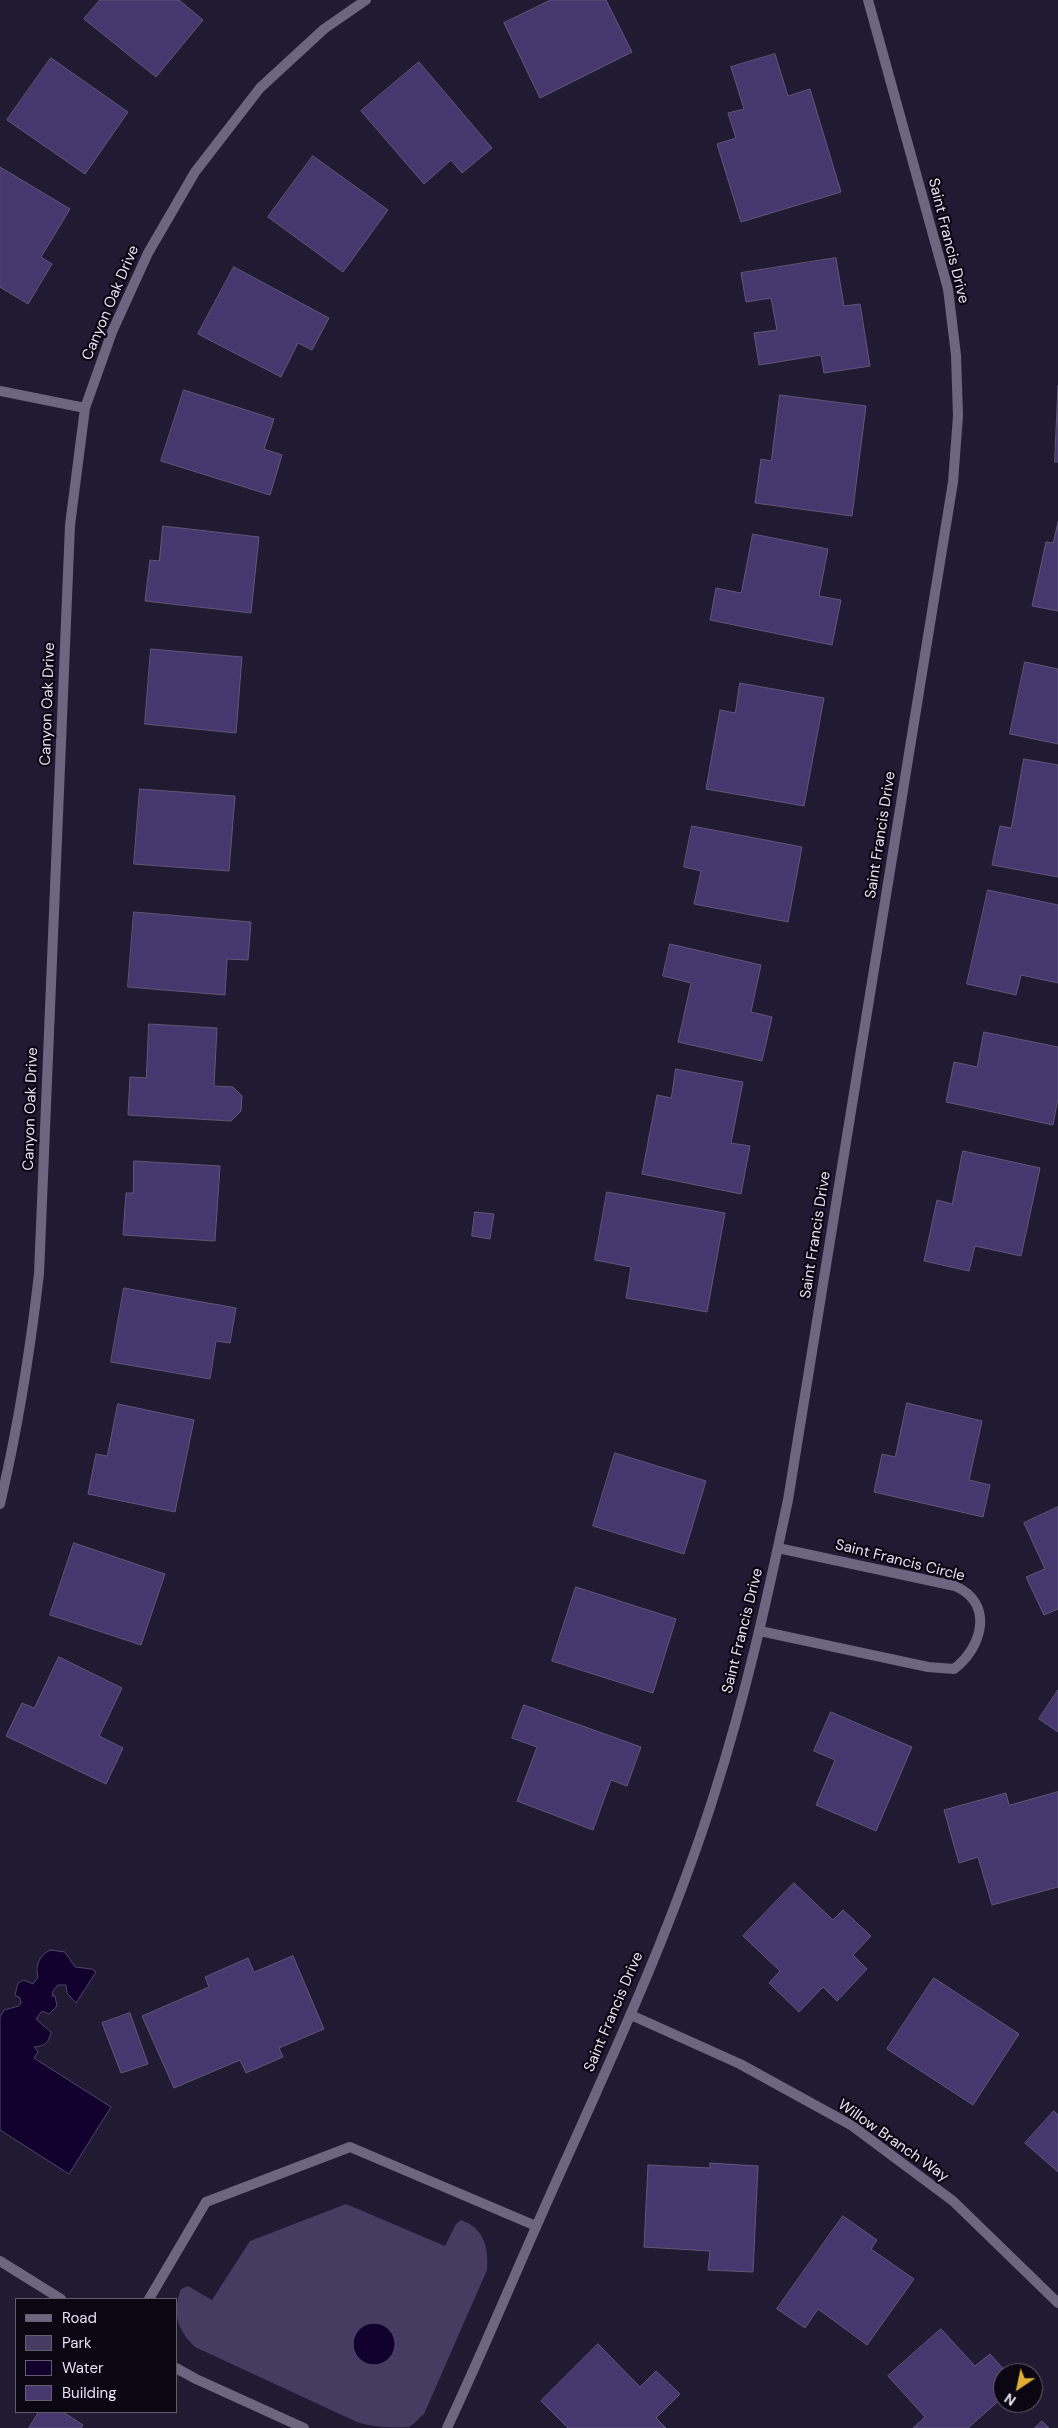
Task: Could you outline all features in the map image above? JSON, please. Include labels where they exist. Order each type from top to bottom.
[{"type":"street","name":"Canyon Oak Drive","points":[[0,1504],[13,1451],[29,1362],[39,1274],[70,525],[84,408],[112,332],[148,253],[195,172],[260,88],[324,29],[366,0]]},
{"type":"street","name":"Saint Francis Drive","points":[[447,2428],[631,2015],[679,1897],[714,1795],[744,1693],[760,1631],[793,1471],[952,492],[958,416],[956,355],[948,289],[868,0]]},
{"type":"street","points":[[0,391],[84,408]]},
{"type":"street","name":"Saint Francis Circle","points":[[760,1631],[928,1667],[954,1669],[966,1660],[977,1644],[980,1622],[976,1604],[967,1592],[955,1586],[778,1548]]},
{"type":"street","name":"Willow Branch Way","points":[[631,2015],[740,2064],[851,2125],[952,2201],[1058,2303]]},
{"type":"street","points":[[151,2298],[206,2202],[350,2146],[536,2226]]},
{"type":"street","points":[[0,2261],[59,2298]]},
{"type":"street","points":[[178,2369],[304,2428]]},
{"type":"green space","points":[[346,2204],[445,2246],[456,2224],[461,2220],[475,2228],[486,2247],[487,2270],[424,2414],[409,2427],[383,2427],[357,2422],[195,2347],[184,2334],[178,2320],[178,2298],[181,2289],[188,2286],[212,2300],[250,2241]]},
{"type":"water","points":[[50,1950],[65,1952],[75,1967],[92,1969],[96,1972],[76,2003],[67,1993],[66,1985],[58,1985],[53,1991],[52,1996],[55,1996],[57,2006],[49,2014],[42,2011],[36,2019],[51,2032],[50,2036],[46,2043],[34,2047],[38,2052],[34,2058],[111,2107],[69,2174],[0,2130],[0,2017],[4,2010],[19,2006],[21,2003],[20,1998],[15,1995],[18,1983],[24,1980],[33,1984],[38,1977],[39,1961]]},
{"type":"water","points":[[374,2323],[389,2329],[395,2344],[389,2359],[374,2365],[359,2359],[353,2344],[359,2329]]},
{"type":"building","points":[[100,0],[179,0],[203,20],[156,77],[84,19]]},
{"type":"building","points":[[551,0],[606,0],[632,52],[540,98],[504,23]]},
{"type":"building","points":[[775,54],[788,96],[810,89],[841,192],[741,222],[717,144],[736,138],[728,113],[744,109],[731,67]]},
{"type":"building","points":[[51,58],[128,112],[85,174],[7,120]]},
{"type":"building","points":[[419,62],[492,148],[462,173],[451,160],[424,184],[361,111]]},
{"type":"building","points":[[313,156],[388,210],[343,272],[268,217]]},
{"type":"building","points":[[0,167],[70,209],[41,257],[52,264],[28,304],[0,287]]},
{"type":"building","points":[[836,258],[844,306],[860,304],[870,366],[824,373],[821,355],[759,365],[754,333],[777,330],[771,298],[746,302],[741,273]]},
{"type":"building","points":[[234,267],[329,318],[312,350],[298,343],[281,377],[198,334]]},
{"type":"building","points":[[1058,386],[1058,462],[1055,462]]},
{"type":"building","points":[[184,390],[274,419],[264,449],[282,455],[270,495],[161,461]]},
{"type":"building","points":[[780,395],[866,406],[852,516],[755,503],[761,459],[771,461]]},
{"type":"building","points":[[1058,522],[1058,611],[1032,606],[1046,542],[1053,543]]},
{"type":"building","points":[[163,526],[259,537],[251,613],[145,601],[150,560],[159,561]]},
{"type":"building","points":[[753,534],[828,549],[819,596],[841,600],[832,645],[710,620],[716,588],[741,593]]},
{"type":"building","points":[[151,649],[242,657],[236,733],[145,724]]},
{"type":"building","points":[[1025,662],[1058,669],[1058,744],[1010,734]]},
{"type":"building","points":[[740,683],[824,698],[804,806],[706,789],[720,710],[735,713]]},
{"type":"building","points":[[1024,759],[1058,765],[1058,877],[992,865],[1000,826],[1011,828]]},
{"type":"building","points":[[140,789],[235,796],[229,871],[134,864]]},
{"type":"building","points":[[692,826],[802,847],[788,922],[694,904],[701,871],[684,867]]},
{"type":"building","points":[[988,890],[1058,905],[1058,983],[1021,975],[1016,995],[967,984]]},
{"type":"building","points":[[134,912],[251,922],[248,960],[227,959],[225,995],[128,987]]},
{"type":"building","points":[[670,944],[761,965],[751,1012],[772,1017],[762,1061],[678,1042],[691,983],[663,976]]},
{"type":"building","points":[[149,1024],[217,1028],[214,1086],[233,1087],[242,1096],[241,1111],[231,1121],[128,1115],[130,1077],[146,1078]]},
{"type":"building","points":[[984,1032],[1058,1047],[1058,1098],[1053,1125],[946,1102],[954,1062],[977,1067]]},
{"type":"building","points":[[676,1069],[743,1082],[731,1143],[750,1146],[741,1194],[642,1174],[657,1095],[671,1098]]},
{"type":"building","points":[[963,1151],[1040,1168],[1021,1256],[975,1246],[969,1271],[924,1261],[937,1200],[952,1204]]},
{"type":"building","points":[[134,1161],[220,1166],[215,1241],[123,1235],[126,1193],[133,1193]]},
{"type":"building","points":[[607,1192],[725,1213],[707,1312],[626,1298],[631,1267],[595,1260]]},
{"type":"building","points":[[475,1212],[494,1214],[490,1239],[472,1236]]},
{"type":"building","points":[[124,1288],[236,1308],[230,1343],[216,1341],[210,1379],[111,1362]]},
{"type":"building","points":[[907,1403],[982,1421],[969,1480],[990,1485],[983,1517],[874,1492],[882,1454],[895,1457]]},
{"type":"building","points":[[118,1404],[194,1420],[175,1512],[88,1494],[96,1454],[107,1456]]},
{"type":"building","points":[[615,1453],[706,1481],[684,1554],[593,1526]]},
{"type":"building","points":[[1058,1507],[1058,1609],[1044,1615],[1026,1577],[1045,1569],[1024,1523]]},
{"type":"building","points":[[74,1543],[165,1574],[141,1645],[50,1615]]},
{"type":"building","points":[[576,1587],[676,1619],[653,1693],[552,1661]]},
{"type":"building","points":[[59,1657],[122,1688],[99,1736],[123,1748],[106,1784],[6,1736],[22,1703],[34,1708]]},
{"type":"building","points":[[1058,1690],[1058,1732],[1039,1719]]},
{"type":"building","points":[[524,1705],[641,1747],[627,1786],[611,1780],[593,1830],[517,1801],[537,1747],[512,1738]]},
{"type":"building","points":[[831,1712],[912,1747],[876,1831],[816,1805],[835,1760],[814,1751]]},
{"type":"building","points":[[1058,1792],[1058,1887],[992,1905],[978,1857],[959,1863],[944,1810],[1006,1793],[1009,1805]]},
{"type":"building","points":[[794,1883],[833,1920],[843,1910],[871,1936],[853,1955],[867,1969],[837,2001],[823,1987],[799,2012],[769,1983],[780,1971],[743,1936]]},
{"type":"building","points":[[293,1956],[324,2029],[279,2048],[283,2057],[246,2073],[240,2060],[174,2088],[142,2016],[209,1987],[205,1977],[248,1958],[254,1972]]},
{"type":"building","points":[[934,1978],[1019,2034],[973,2105],[887,2049]]},
{"type":"building","points":[[130,2013],[148,2064],[121,2073],[102,2023]]},
{"type":"building","points":[[1054,2111],[1058,2115],[1058,2172],[1025,2143]]},
{"type":"building","points":[[710,2163],[758,2166],[753,2272],[708,2270],[710,2251],[644,2247],[648,2165],[710,2168]]},
{"type":"building","points":[[843,2216],[877,2240],[871,2249],[914,2279],[867,2345],[818,2309],[805,2328],[777,2309]]},
{"type":"building","points":[[941,2329],[975,2366],[990,2354],[998,2363],[993,2363],[993,2406],[968,2428],[913,2428],[925,2417],[888,2376]]},
{"type":"building","points":[[598,2344],[640,2387],[656,2371],[680,2394],[656,2418],[666,2428],[568,2428],[541,2401]]},
{"type":"building","points":[[38,2413],[65,2413],[83,2425],[81,2428],[29,2428]]},
{"type":"building","points":[[1042,2421],[1049,2428],[1035,2428]]}]
